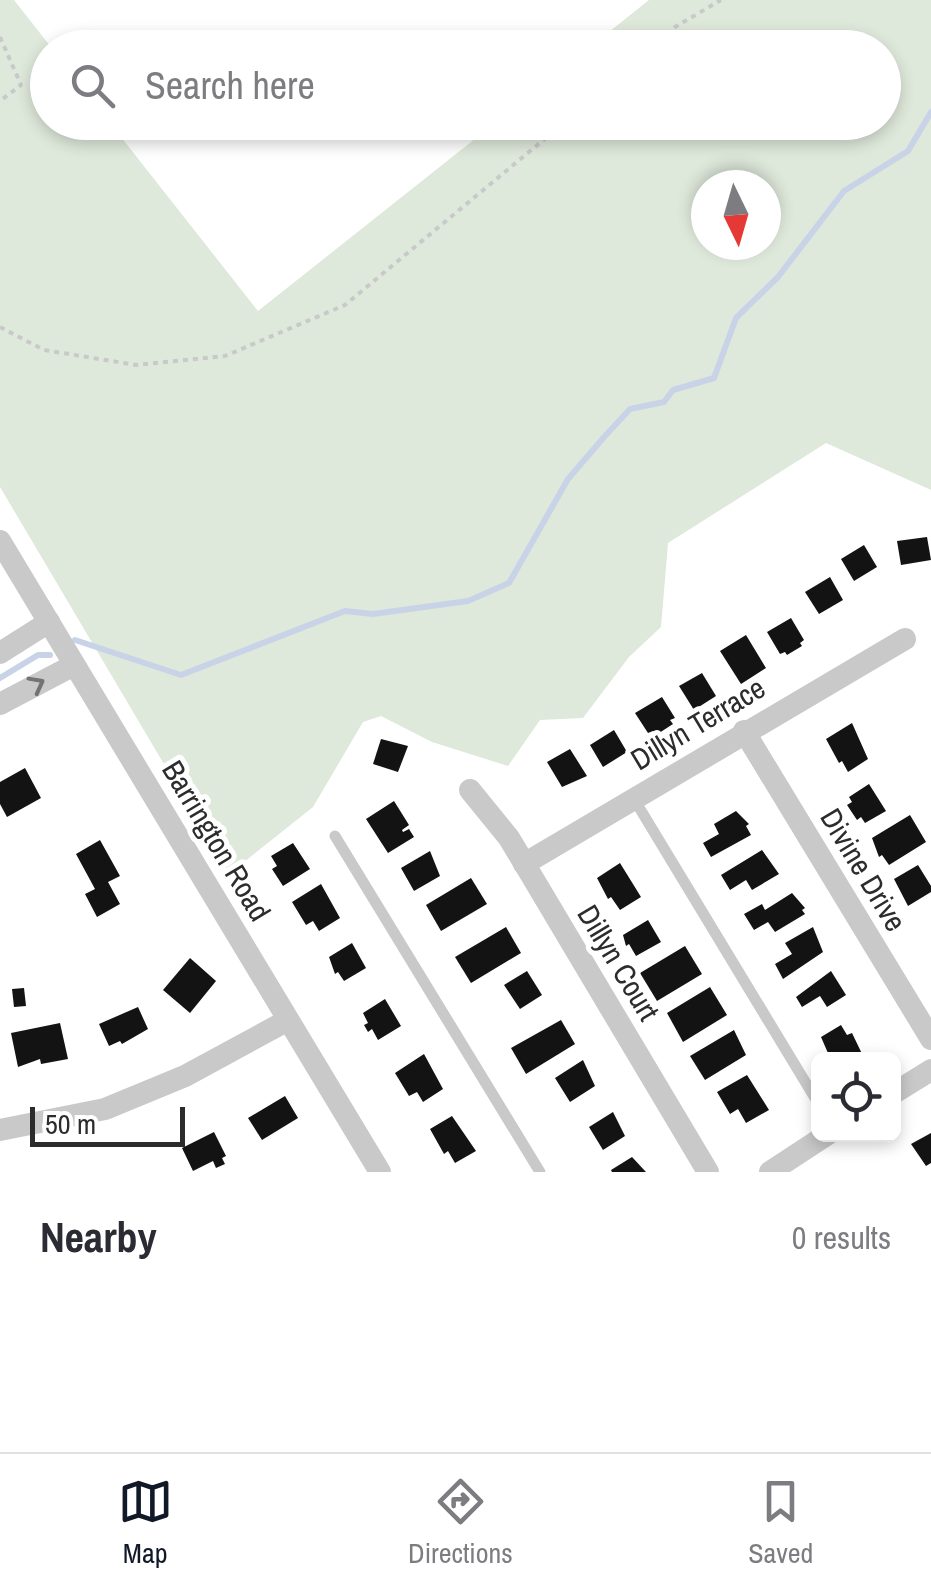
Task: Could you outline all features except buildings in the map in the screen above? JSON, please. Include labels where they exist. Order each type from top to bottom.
[{"type":"street","name":"Barrington Road","points":[[0,541],[380,1172]]},
{"type":"street","points":[[0,653],[49,622]]},
{"type":"street","name":"Dillyn Terrace","points":[[524,864],[905,639]]},
{"type":"street","points":[[0,704],[74,665]]},
{"type":"street","name":"Divine Drive","points":[[744,731],[931,1040]]},
{"type":"street","name":"Dillyn Court","points":[[470,790],[509,838],[708,1172]]},
{"type":"street","points":[[0,1130],[105,1109],[186,1076],[288,1020]]},
{"type":"street","points":[[901,1089],[931,1070]]},
{"type":"street","points":[[770,1172],[816,1142]]},
{"type":"lane","points":[[632,797],[811,1091]]},
{"type":"lane","points":[[336,836],[540,1172]]},
{"type":"path","points":[[672,30],[721,0]]},
{"type":"path","points":[[0,38],[21,84],[0,101]]},
{"type":"path","points":[[0,327],[44,350],[136,364],[225,356],[346,305],[544,140]]},
{"type":"green space","points":[[0,0],[14,0],[38,30],[30,30],[30,140],[123,140],[258,311],[474,140],[901,140],[901,30],[611,30],[649,0],[931,0],[931,490],[826,443],[668,543],[661,627],[629,657],[583,718],[540,720],[508,766],[432,742],[381,716],[363,722],[313,807],[229,874],[0,487]]},
{"type":"waterway","points":[[75,640],[181,675],[345,611],[373,614],[468,601],[509,583],[568,479],[605,436],[630,409],[664,402],[673,390],[714,378],[736,318],[778,277],[844,191],[908,151],[931,112]]},
{"type":"waterway","points":[[0,678],[38,655],[50,655]]}]
